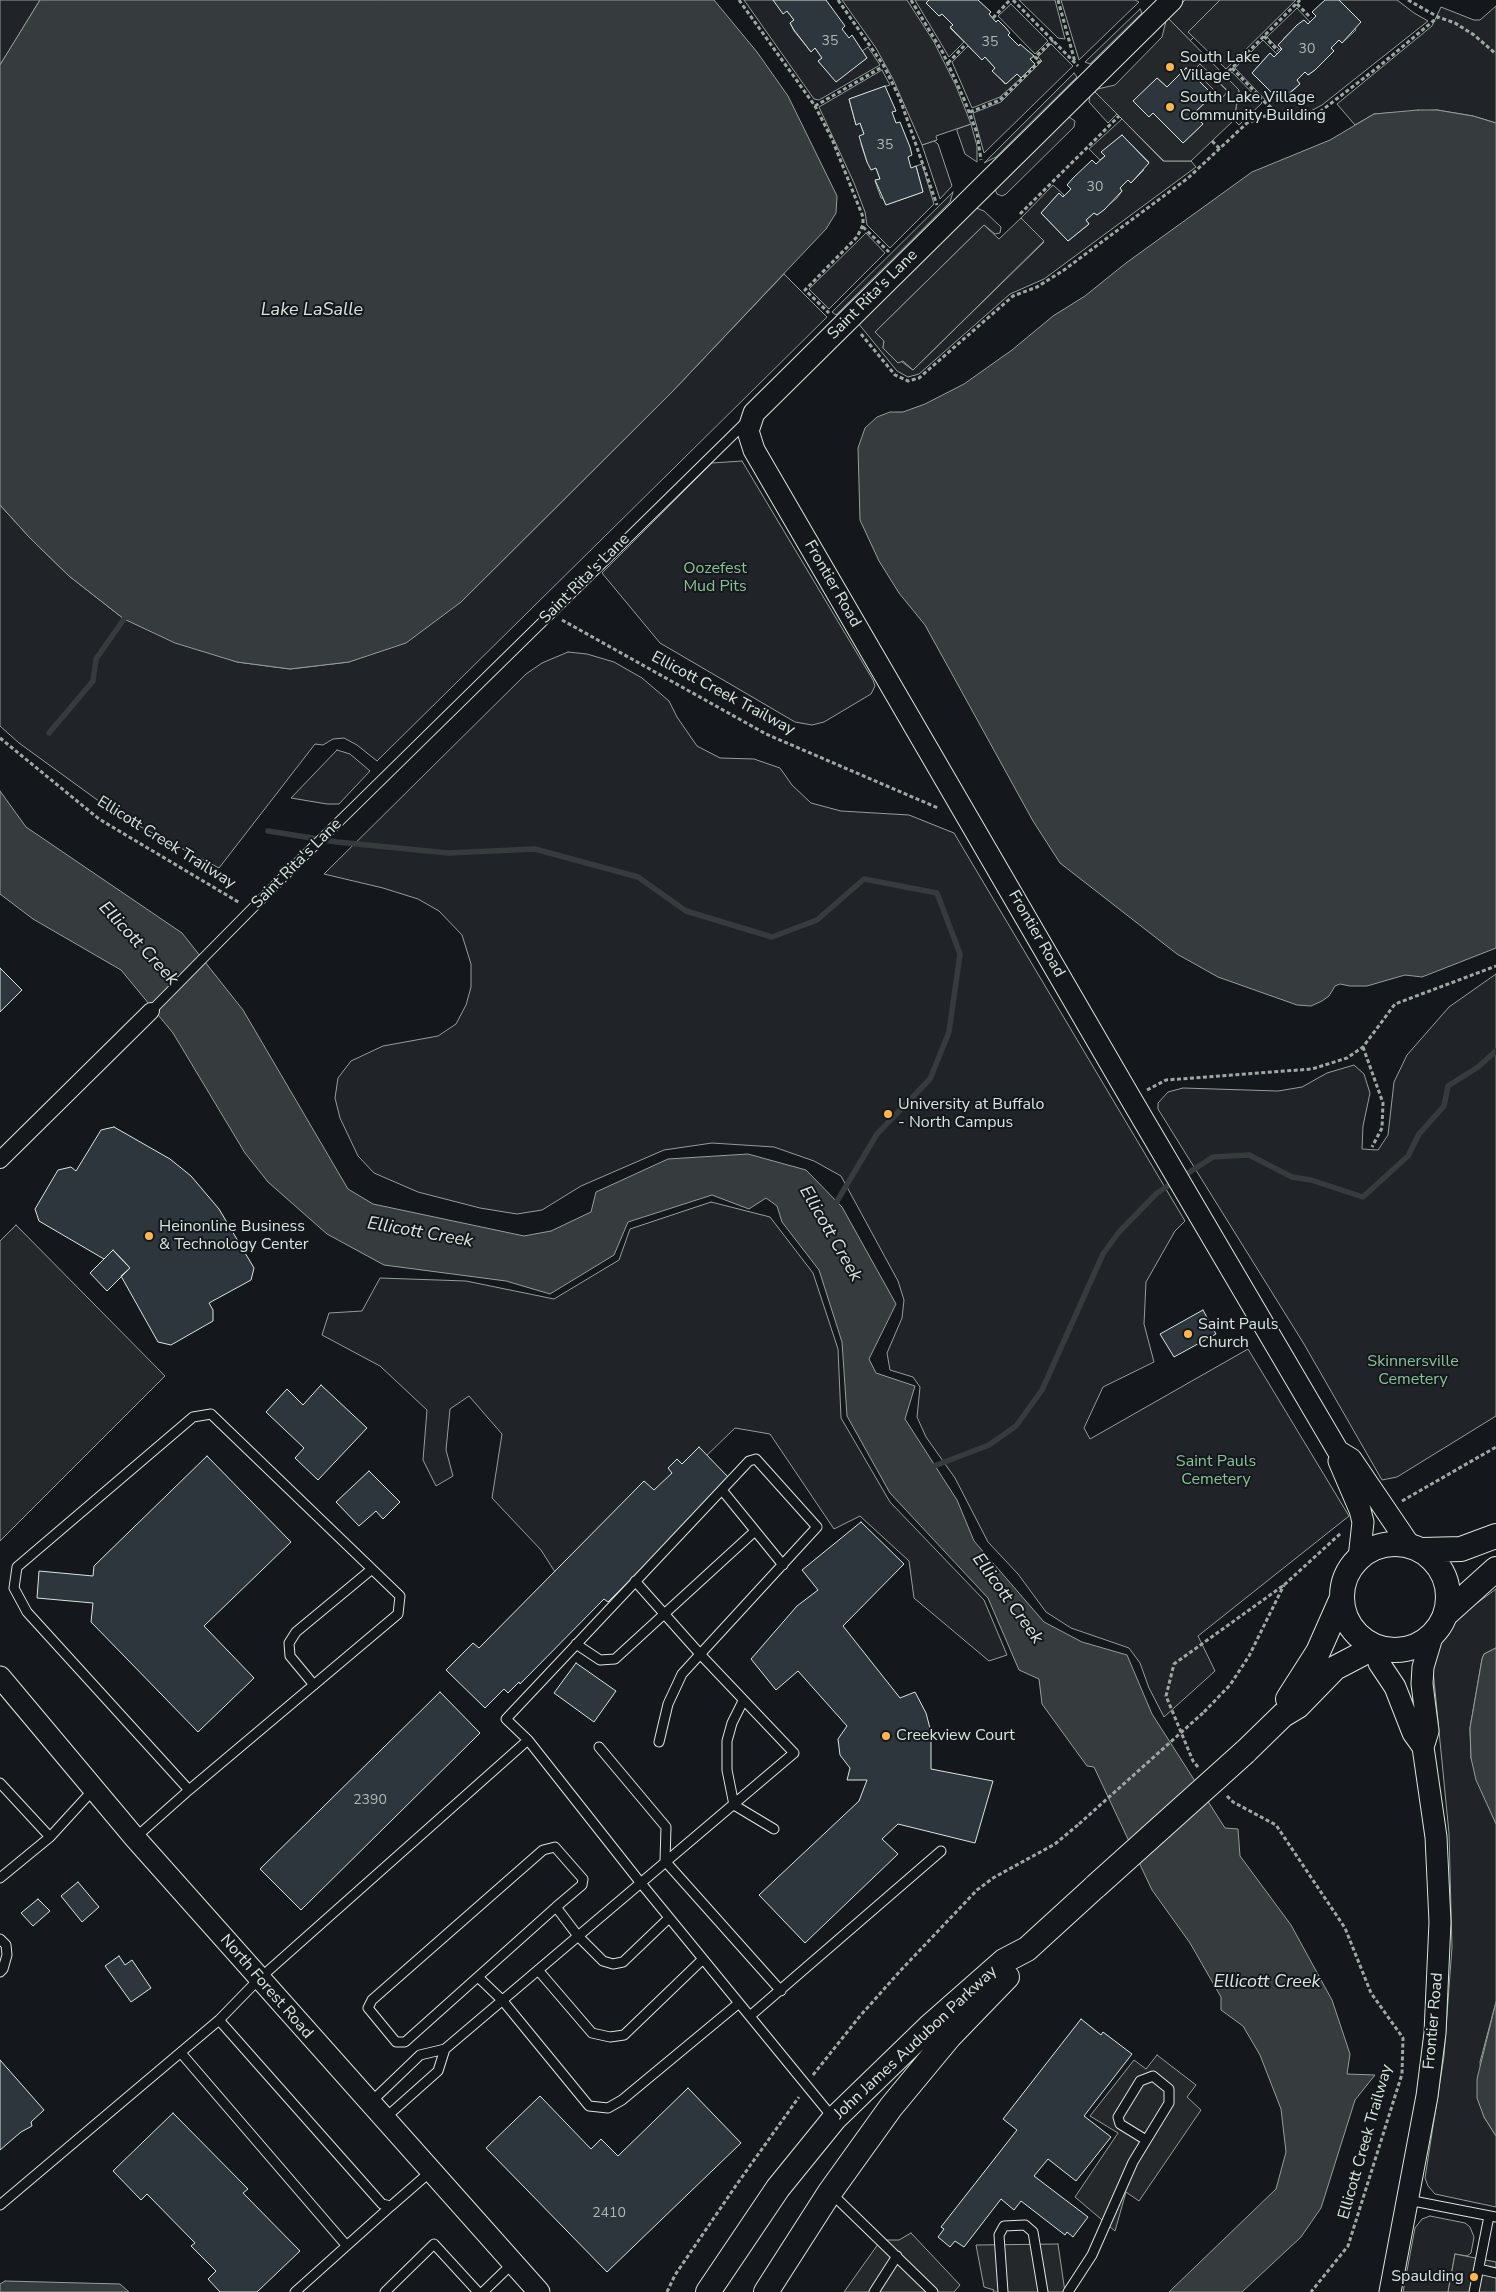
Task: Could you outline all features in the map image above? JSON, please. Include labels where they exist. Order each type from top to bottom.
[{"type":"main road","points":[[1496,1536],[1461,1549],[1379,1545],[1359,1558],[1346,1573],[1341,1600],[1346,1618],[1353,1630],[1364,1642],[1375,1647],[1393,1650],[1408,1648],[1432,1637],[1446,1614],[1496,1569]]},
{"type":"main road","points":[[1415,1547],[1436,1563],[1444,1573],[1448,1591],[1446,1614]]},
{"type":"main road","name":"John James Audubon Parkway","points":[[1283,1715],[1288,1698],[1310,1667],[1341,1600]]},
{"type":"main road","name":"John James Audubon Parkway","points":[[708,2292],[778,2188],[834,2119],[936,2021],[1004,1961],[1027,1949],[1246,1752],[1283,1715],[1298,1706],[1335,1668],[1375,1647]]},
{"type":"main road","name":"John James Audubon Parkway","points":[[766,2292],[830,2192],[891,2107],[949,2038],[1014,1970],[1027,1949]]},
{"type":"street","name":"Saint Rita's Lane","points":[[754,413],[1172,0]]},
{"type":"street","name":"Frontier Road","points":[[754,413],[748,431],[754,450],[1131,1099],[1338,1450],[1351,1459],[1415,1547]]},
{"type":"street","name":"Saint Rita's Lane","points":[[0,1160],[151,1011]]},
{"type":"street","name":"Frontier Road","points":[[1338,1450],[1339,1465],[1354,1493],[1363,1522],[1359,1558]]},
{"type":"street","name":"Frontier Road","points":[[1390,2292],[1430,2069],[1435,2033],[1439,1971],[1440,1922],[1436,1837],[1423,1747],[1428,1731],[1422,1694],[1422,1674],[1432,1637]]},
{"type":"street","name":"Frontier Road","points":[[1375,1647],[1379,1662],[1395,1687],[1413,1734],[1423,1747]]},
{"type":"street","name":"North Forest Road","points":[[0,1677],[135,1838],[430,2172],[539,2292]]},
{"type":"lane","name":"Saint Rita's Lane","points":[[151,1011],[332,828],[754,413]]},
{"type":"lane","points":[[135,1838],[189,1790],[398,1614],[400,1596],[211,1414],[193,1417],[17,1567],[14,1588],[27,1612],[189,1790]]},
{"type":"lane","points":[[659,1742],[668,1704],[682,1674],[817,1527],[756,1459],[749,1461],[506,1719],[528,1740],[669,1918],[834,2119]]},
{"type":"lane","points":[[722,1490],[782,1565]]},
{"type":"lane","points":[[576,1644],[600,1660],[615,1659],[755,1531]]},
{"type":"lane","points":[[314,1685],[290,1656],[289,1643],[296,1632],[372,1569]]},
{"type":"lane","points":[[369,2103],[420,2055],[445,2049],[640,1882],[794,1754],[743,1701],[635,1581]]},
{"type":"lane","points":[[743,1701],[732,1723],[727,1741],[728,1770],[734,1805],[774,1829]]},
{"type":"lane","points":[[0,2205],[219,2020],[259,1979],[528,1740]]},
{"type":"lane","points":[[599,1747],[666,1827],[665,1861],[781,1992]]},
{"type":"lane","points":[[0,1783],[50,1837]]},
{"type":"lane","points":[[0,1878],[50,1837],[93,1790]]},
{"type":"lane","points":[[555,1847],[583,1879],[582,1885],[556,1907],[405,2042],[396,2042],[368,2008],[372,2000],[543,1850],[555,1847]]},
{"type":"lane","points":[[750,2016],[781,1992],[941,1851]]},
{"type":"lane","points":[[556,1907],[578,1936],[603,1961],[613,1964],[623,1962],[669,1918]]},
{"type":"lane","points":[[0,1939],[6,1945],[7,1955],[3,1969],[0,1972]]},
{"type":"lane","points":[[538,1970],[592,2033],[610,2037],[624,2035],[703,1959]]},
{"type":"lane","points":[[478,1977],[503,2001],[589,2106],[608,2108],[622,2100],[739,2003]]},
{"type":"lane","points":[[219,2020],[382,2204],[390,2206]]},
{"type":"lane","points":[[384,2119],[438,2071],[445,2049]]},
{"type":"lane","points":[[180,2053],[346,2246]]},
{"type":"lane","points":[[1068,2292],[1092,2255],[1133,2162],[1168,2103],[1169,2089],[1153,2076],[1140,2081],[1118,2117],[1120,2124],[1146,2140]]},
{"type":"lane","points":[[295,2292],[430,2172]]},
{"type":"lane","points":[[830,2192],[933,2292]]},
{"type":"lane","points":[[1408,2200],[1493,2217],[1474,2292]]},
{"type":"lane","points":[[1003,2292],[999,2235],[1004,2226],[1025,2225],[1033,2232],[1043,2292]]},
{"type":"lane","points":[[385,2292],[434,2244],[478,2292]]},
{"type":"lane","points":[[874,2292],[897,2256]]},
{"type":"lane","points":[[483,2292],[513,2264]]},
{"type":"lane","points":[[1479,2269],[1496,2273]]},
{"type":"path","points":[[739,0],[815,106],[846,172],[863,218],[863,226],[857,237],[805,290],[845,322],[895,375],[908,381],[919,378],[1012,296],[1037,287],[1064,270],[1188,178],[1247,123],[1265,116],[1296,119],[1317,114],[1378,68],[1438,17]]},
{"type":"path","points":[[838,0],[884,66],[900,99],[937,205]]},
{"type":"path","points":[[911,0],[948,63],[970,112],[980,146],[981,162]]},
{"type":"path","points":[[993,18],[1012,0],[1092,79]]},
{"type":"path","points":[[1058,0],[1075,63]]},
{"type":"path","points":[[1224,76],[1300,0]]},
{"type":"path","points":[[1408,0],[1438,17],[1455,23],[1496,54]]},
{"type":"path","points":[[1297,4],[1311,18]]},
{"type":"path","points":[[1264,36],[1278,51]]},
{"type":"path","points":[[970,112],[1000,100],[1040,62],[1035,57],[1053,40]]},
{"type":"path","points":[[948,63],[965,45]]},
{"type":"path","points":[[815,106],[884,66]]},
{"type":"path","points":[[1232,68],[1278,116]]},
{"type":"path","points":[[1020,214],[1119,116]]},
{"type":"path","points":[[1212,142],[1220,149]]},
{"type":"path","points":[[863,226],[889,252]]},
{"type":"path","name":"Ellicott Creek Trailway","points":[[550,614],[766,734],[971,822]]},
{"type":"path","name":"Ellicott Creek Trailway","points":[[0,738],[99,819],[251,910]]},
{"type":"path","points":[[1131,1099],[1166,1080],[1312,1069],[1347,1058],[1363,1047],[1395,1004],[1496,966]]},
{"type":"path","points":[[1363,1047],[1383,1103],[1382,1128],[1372,1147]]},
{"type":"path","points":[[1395,1505],[1496,1447]]},
{"type":"path","points":[[1200,1768],[1193,1761],[1166,1696],[1174,1664],[1284,1585],[1344,1530]]},
{"type":"path","points":[[667,2292],[676,2275],[737,2184],[808,2086],[815,2072],[860,2016],[922,1947],[977,1890],[993,1878],[1055,1844],[1204,1712],[1230,1685],[1249,1656],[1284,1585]]},
{"type":"path","name":"Ellicott Creek Trailway","points":[[1226,1795],[1233,1802],[1276,1825],[1345,1928],[1371,1993],[1403,2038],[1402,2074],[1348,2246],[1310,2292]]},
{"type":"green space","points":[[0,0],[40,0],[0,65]]},
{"type":"green space","points":[[744,0],[773,0],[787,11],[794,20],[790,23],[794,31],[811,52],[815,48],[822,58],[818,61],[836,81],[867,58],[862,51],[868,47],[880,65],[819,100],[814,99]]},
{"type":"green space","points":[[915,0],[929,0],[926,3],[939,16],[942,14],[953,25],[950,28],[964,42],[949,57]]},
{"type":"green space","points":[[1019,0],[1055,0],[1065,39],[1058,38]]},
{"type":"green space","points":[[1061,0],[1135,0],[1139,2],[1079,60]]},
{"type":"green space","points":[[1185,0],[1220,0],[1189,31],[1194,37],[1190,41],[1167,17]]},
{"type":"green space","points":[[1339,0],[1397,0],[1428,21],[1322,105],[1305,114],[1279,113],[1235,68],[1263,40],[1277,54],[1274,57],[1270,53],[1252,73],[1280,101],[1300,84],[1297,80],[1305,72],[1308,75],[1315,70],[1334,51],[1331,48],[1339,40],[1342,43],[1356,30]]},
{"type":"green space","points":[[1011,4],[1048,41],[1035,54],[998,16]]},
{"type":"green space","points":[[1496,6],[1496,123],[1473,116],[1437,110],[1374,114],[1355,125],[1337,104],[1432,26],[1441,7],[1474,20],[1480,20]]},
{"type":"green space","points":[[1297,8],[1310,22],[1308,24],[1304,20],[1284,38],[1280,50],[1267,37]]},
{"type":"green space","points":[[1140,9],[1142,13],[1090,64],[1085,62]]},
{"type":"green space","points":[[1051,44],[1073,66],[984,153],[973,113],[1001,102],[1042,61],[1038,57]]},
{"type":"green space","points":[[968,46],[982,60],[985,57],[995,68],[993,71],[1005,84],[1017,74],[1021,78],[1000,97],[972,108],[952,62]]},
{"type":"green space","points":[[1200,63],[1228,92],[1222,98],[1193,70]]},
{"type":"green space","points":[[882,70],[890,85],[849,99],[856,125],[860,123],[864,134],[861,144],[867,162],[876,168],[880,179],[875,181],[881,198],[883,198],[886,205],[923,192],[916,166],[922,164],[934,204],[890,248],[867,225],[865,212],[854,183],[819,107]]},
{"type":"green space","points":[[1232,72],[1262,103],[1239,125],[1234,120],[1239,91],[1227,78]]},
{"type":"green space","points":[[1074,73],[1077,77],[996,157],[984,163]]},
{"type":"green space","points":[[1093,90],[1117,114],[1108,123],[1089,102]]},
{"type":"green space","points":[[1069,117],[1075,121],[1074,127],[1006,194],[1002,196],[997,194],[995,189]]},
{"type":"green space","points":[[1122,119],[1163,161],[1191,161],[1196,167],[1044,279],[1010,294],[919,374],[908,377],[897,371],[858,323],[976,208],[984,211],[1001,227],[1000,233],[995,234],[984,225],[875,332],[884,341],[883,348],[913,370],[1044,242],[1021,218],[1053,185],[1064,195],[1063,197],[1059,193],[1041,213],[1068,241],[1089,224],[1086,220],[1094,213],[1097,215],[1117,198],[1122,191],[1120,188],[1128,180],[1131,183],[1144,170],[1149,162],[1122,135],[1102,152],[1105,156],[1100,160],[1089,149]]},
{"type":"green space","points":[[971,124],[977,146],[977,162],[965,154],[957,131],[957,129]]},
{"type":"green space","points":[[934,141],[938,144],[952,186],[940,199],[922,145]]},
{"type":"green space","points":[[953,192],[950,202],[836,315],[832,312]]},
{"type":"green space","points":[[866,233],[885,253],[829,309],[809,289]]},
{"type":"green space","points":[[784,274],[827,317],[377,761],[357,745],[344,738],[333,739],[323,745],[315,744],[219,868],[118,815],[19,743],[0,726],[0,505],[69,576],[124,619],[237,662],[290,669],[349,662],[461,602],[672,392]]},
{"type":"green space","name":"Oozefest Mud Pits","points":[[742,461],[875,686],[871,694],[824,722],[812,725],[795,722],[660,643],[602,573],[712,463]]},
{"type":"green space","name":"Saint Pauls Cemetery","points":[[568,652],[587,654],[614,662],[642,678],[669,701],[677,717],[697,746],[720,758],[754,759],[780,768],[792,785],[811,803],[841,811],[909,815],[954,833],[1185,1221],[1175,1231],[1146,1282],[1144,1324],[1154,1362],[1103,1387],[1084,1428],[1090,1439],[1248,1349],[1349,1516],[1198,1636],[1215,1671],[1164,1717],[1149,1688],[1140,1663],[1129,1648],[1071,1628],[1046,1612],[1018,1574],[988,1542],[955,1478],[926,1437],[917,1417],[920,1387],[913,1377],[890,1370],[887,1353],[902,1318],[904,1300],[898,1281],[841,1176],[814,1161],[774,1147],[712,1143],[664,1150],[581,1186],[542,1210],[517,1214],[480,1208],[418,1192],[374,1173],[358,1156],[340,1118],[335,1098],[338,1078],[351,1061],[383,1046],[438,1036],[456,1024],[466,1005],[471,987],[471,964],[462,935],[439,911],[418,899],[383,888],[324,874],[526,674],[542,663]]},
{"type":"green space","points":[[337,750],[350,754],[370,771],[339,804],[291,798]]},
{"type":"green space","name":"Skinnersville Cemetery","points":[[1496,974],[1496,1416],[1397,1477],[1382,1480],[1304,1344],[1158,1109],[1158,1103],[1168,1092],[1183,1088],[1278,1091],[1302,1087],[1327,1073],[1354,1065],[1364,1074],[1370,1093],[1363,1126],[1362,1149],[1378,1150],[1388,1135],[1394,1082],[1407,1055],[1449,1007]]},
{"type":"green space","points":[[711,1202],[770,1217],[813,1273],[838,1349],[841,1418],[890,1502],[984,1600],[1007,1655],[989,1661],[914,1598],[909,1561],[860,1516],[834,1529],[770,1434],[735,1428],[567,1591],[541,1550],[492,1498],[502,1434],[469,1396],[450,1409],[446,1450],[453,1476],[436,1486],[423,1460],[427,1410],[380,1366],[322,1335],[329,1313],[362,1311],[380,1278],[466,1281],[554,1299],[619,1260],[630,1229]]},
{"type":"green space","points":[[1496,1589],[1496,1648],[1484,1654],[1482,1659],[1470,1728],[1471,1758],[1496,1824],[1496,2002],[1480,2062],[1484,2117],[1496,2136],[1496,2207],[1435,2194],[1428,2186],[1425,2178],[1444,2056],[1452,1947],[1449,1833],[1433,1670],[1441,1637],[1453,1621]]},
{"type":"green space","points":[[1430,2216],[1465,2223],[1470,2227],[1474,2237],[1471,2253],[1467,2256],[1455,2254],[1448,2292],[1403,2292],[1415,2228],[1422,2219]]},
{"type":"shaded area","points":[[842,0],[907,0],[934,42],[956,86],[971,124],[936,136],[937,140],[922,145],[893,79],[876,48]]},
{"type":"shaded area","points":[[1220,0],[1296,0],[1226,69],[1188,32]]},
{"type":"shaded area","points":[[1167,17],[1239,90],[1234,120],[1191,161],[1164,161],[1093,90],[1115,85],[1162,37]],"holes":[[[1200,64],[1228,91],[1222,98],[1194,70]],[[1186,68],[1213,95],[1193,114],[1203,124],[1183,143],[1153,113],[1134,101],[1157,78],[1167,87]]]},
{"type":"shaded area","points":[[1021,218],[1044,241],[913,370],[903,361],[898,363],[883,348],[884,341],[875,332],[984,225],[999,239]]},
{"type":"shaded area","points":[[16,1225],[165,1376],[0,1541],[0,1241]]},
{"type":"shaded area","points":[[1157,2055],[1196,2085],[1187,2097],[1201,2110],[1139,2201],[1126,2192],[1115,2231],[1075,2197],[1118,2133],[1090,2116],[1134,2060],[1146,2069]]},
{"type":"shaded area","points":[[911,2233],[960,2285],[954,2292],[844,2292],[881,2240],[899,2240]]},
{"type":"shaded area","points":[[1058,2244],[1065,2292],[993,2292],[994,2290],[984,2287],[976,2245]]},
{"type":"shaded area","name":"Spaulding","points":[[1455,2254],[1496,2262],[1496,2292],[1448,2292]]},
{"type":"water","name":"Lake LaSalle","points":[[40,0],[714,0],[757,52],[788,96],[837,196],[836,213],[826,229],[672,392],[461,602],[406,643],[349,662],[290,669],[237,662],[175,643],[124,619],[69,576],[0,505],[0,65]]},
{"type":"water","points":[[1437,110],[1473,116],[1496,123],[1496,948],[1422,977],[1405,975],[1367,986],[1340,984],[1335,986],[1329,996],[1322,1001],[1311,1006],[1297,1005],[1218,977],[1177,954],[1060,863],[1033,821],[925,625],[899,593],[879,561],[860,520],[858,448],[865,428],[877,417],[890,412],[903,412],[925,404],[964,384],[1012,350],[1053,316],[1085,296],[1126,263],[1252,172],[1330,140],[1374,114]]},
{"type":"water","name":"Ellicott Creek","points":[[0,791],[26,827],[182,933],[243,1010],[348,1189],[373,1204],[524,1236],[551,1231],[591,1212],[596,1192],[668,1159],[748,1154],[806,1170],[842,1207],[896,1304],[869,1359],[876,1373],[915,1386],[905,1419],[957,1500],[974,1541],[1044,1622],[1082,1642],[1127,1655],[1152,1714],[1225,1828],[1238,1829],[1240,1856],[1291,1925],[1332,2000],[1350,2054],[1347,2074],[1375,2075],[1355,2100],[1321,2208],[1301,2237],[1242,2292],[1169,2292],[1276,2189],[1286,2152],[1281,2109],[1260,2055],[1243,2026],[1221,2010],[1221,1997],[1190,1943],[1152,1890],[1094,1767],[1087,1766],[1042,1704],[1039,1679],[1019,1670],[988,1598],[890,1493],[847,1416],[842,1342],[819,1270],[782,1222],[777,1206],[766,1198],[749,1209],[712,1195],[628,1222],[614,1255],[550,1294],[506,1281],[384,1265],[327,1234],[268,1182],[245,1153],[173,1033],[121,970],[33,919],[0,894]]},
{"type":"water","points":[[1496,1648],[1496,1824],[1476,1780],[1471,1758],[1470,1728],[1482,1659],[1484,1654]]},
{"type":"water","points":[[1496,2002],[1496,2136],[1484,2117],[1477,2098],[1477,2079]]},
{"type":"water","points":[[5,2281],[120,2284],[129,2292],[0,2292],[0,2284]]},
{"type":"building","points":[[773,0],[826,0],[845,26],[842,29],[849,38],[852,35],[867,58],[836,82],[818,61],[822,58],[815,48],[811,52],[794,30],[790,23],[794,20],[787,11],[783,14]]},
{"type":"building","points":[[929,0],[978,0],[991,12],[989,14],[996,22],[998,20],[1006,28],[1010,33],[1008,35],[1019,46],[1020,44],[1034,56],[1030,59],[1035,64],[1021,78],[1017,74],[1006,84],[992,71],[995,68],[985,57],[982,60],[950,27],[953,25],[942,14],[939,16],[926,3]]},
{"type":"building","points":[[1325,0],[1339,0],[1361,22],[1342,43],[1339,40],[1331,48],[1334,51],[1315,70],[1308,75],[1305,72],[1297,80],[1300,84],[1280,101],[1252,73],[1270,53],[1274,57],[1282,49],[1278,45],[1297,25],[1304,20],[1308,24],[1316,16],[1312,12]]},
{"type":"building","name":"South Lake Village Community Building","points":[[1186,68],[1213,95],[1193,114],[1203,124],[1183,143],[1153,113],[1149,117],[1133,101],[1157,78],[1167,87]]},
{"type":"building","points":[[885,86],[896,111],[892,112],[896,123],[900,122],[910,147],[912,155],[908,157],[911,168],[916,166],[923,192],[886,205],[875,180],[880,179],[876,168],[871,170],[867,162],[859,136],[864,134],[860,123],[856,125],[849,99]]},
{"type":"building","points":[[1122,135],[1149,163],[1131,183],[1128,180],[1120,188],[1122,191],[1104,210],[1097,215],[1094,213],[1086,220],[1089,224],[1068,241],[1041,213],[1059,193],[1063,197],[1071,189],[1067,185],[1073,178],[1092,160],[1096,164],[1105,156],[1101,152]]},
{"type":"building","points":[[0,968],[22,990],[0,1012]]},
{"type":"building","name":"Heinonline Business & Technology Center","points":[[114,1127],[170,1159],[191,1176],[219,1209],[254,1268],[251,1280],[209,1303],[213,1310],[213,1321],[171,1345],[158,1342],[121,1276],[130,1268],[113,1250],[104,1259],[39,1221],[35,1209],[58,1170],[71,1167],[76,1171],[101,1130]]},
{"type":"building","points":[[113,1250],[130,1268],[107,1291],[90,1273]]},
{"type":"building","name":"Saint Pauls Church","points":[[1203,1310],[1216,1334],[1174,1357],[1160,1334]]},
{"type":"building","points":[[321,1385],[367,1428],[318,1480],[295,1458],[304,1448],[266,1412],[287,1389],[303,1405]]},
{"type":"building","points":[[699,1447],[730,1479],[608,1602],[604,1599],[520,1684],[519,1682],[508,1693],[504,1689],[485,1708],[446,1670],[473,1643],[479,1648],[644,1481],[654,1490],[672,1473],[668,1468],[677,1459],[682,1464]]},
{"type":"building","points":[[207,1456],[291,1542],[204,1626],[254,1678],[198,1732],[91,1622],[93,1603],[37,1598],[39,1571],[93,1576],[94,1566]]},
{"type":"building","points":[[369,1471],[400,1502],[383,1519],[376,1511],[359,1526],[336,1502]]},
{"type":"building","name":"Creekview Court","points":[[861,1522],[904,1564],[843,1626],[900,1698],[915,1692],[926,1713],[931,1732],[931,1769],[993,1781],[975,1843],[898,1824],[882,1839],[898,1854],[805,1943],[759,1895],[859,1801],[867,1780],[847,1780],[850,1768],[840,1755],[838,1739],[847,1726],[798,1671],[776,1690],[751,1659],[797,1606],[818,1590],[802,1570]]},
{"type":"building","points":[[576,1663],[616,1691],[594,1722],[554,1693]]},
{"type":"building","points":[[440,1692],[480,1733],[301,1910],[260,1869]]},
{"type":"building","points":[[78,1882],[99,1907],[82,1922],[61,1896]]},
{"type":"building","points":[[38,1899],[50,1911],[33,1926],[21,1913]]},
{"type":"building","points":[[119,1956],[125,1965],[132,1960],[151,1988],[131,2002],[105,1966]]},
{"type":"building","points":[[1081,2019],[1101,2035],[1103,2032],[1132,2054],[1084,2116],[1111,2137],[1076,2181],[1048,2159],[1034,2176],[1088,2217],[1073,2237],[1067,2232],[1065,2235],[1021,2201],[1014,2210],[1001,2199],[964,2247],[955,2241],[950,2247],[938,2237],[944,2229],[941,2227],[1017,2130],[1003,2119]]},
{"type":"building","points":[[0,2060],[44,2110],[31,2122],[32,2126],[21,2132],[0,2150]]},
{"type":"building","points":[[688,2088],[741,2143],[607,2272],[486,2148],[540,2096],[591,2149],[601,2139],[618,2156]]},
{"type":"building","points":[[173,2113],[248,2189],[243,2193],[300,2251],[257,2292],[220,2292],[208,2279],[216,2271],[191,2246],[195,2243],[147,2194],[141,2200],[113,2171]]},
{"type":"waterway","points":[[49,733],[93,681],[96,659],[124,619]]},
{"type":"waterway","points":[[268,831],[337,842],[448,853],[535,849],[638,877],[686,911],[772,937],[817,920],[864,879],[937,893],[960,954],[949,1032],[930,1079],[877,1134],[833,1208]]},
{"type":"waterway","points":[[1182,1177],[1213,1157],[1249,1155],[1292,1177],[1311,1180],[1363,1197],[1408,1156],[1419,1134],[1444,1106],[1448,1086],[1478,1067],[1496,1051]]},
{"type":"waterway","points":[[929,1468],[989,1445],[1016,1426],[1042,1390],[1103,1254],[1119,1232],[1157,1193],[1174,1182]]},
{"type":"place","name":"South Lake Village","points":[[1170,67]]},
{"type":"place","name":"South Lake Village Community Building","points":[[1170,107]]},
{"type":"place","name":"University at Buffalo - North Campus","points":[[888,1114]]},
{"type":"place","name":"Heinonline Business & Technology Center","points":[[149,1236]]},
{"type":"place","name":"Saint Pauls Church","points":[[1188,1334]]},
{"type":"place","name":"Creekview Court","points":[[886,1736]]},
{"type":"place","name":"Spaulding","points":[[1474,2277]]}]
